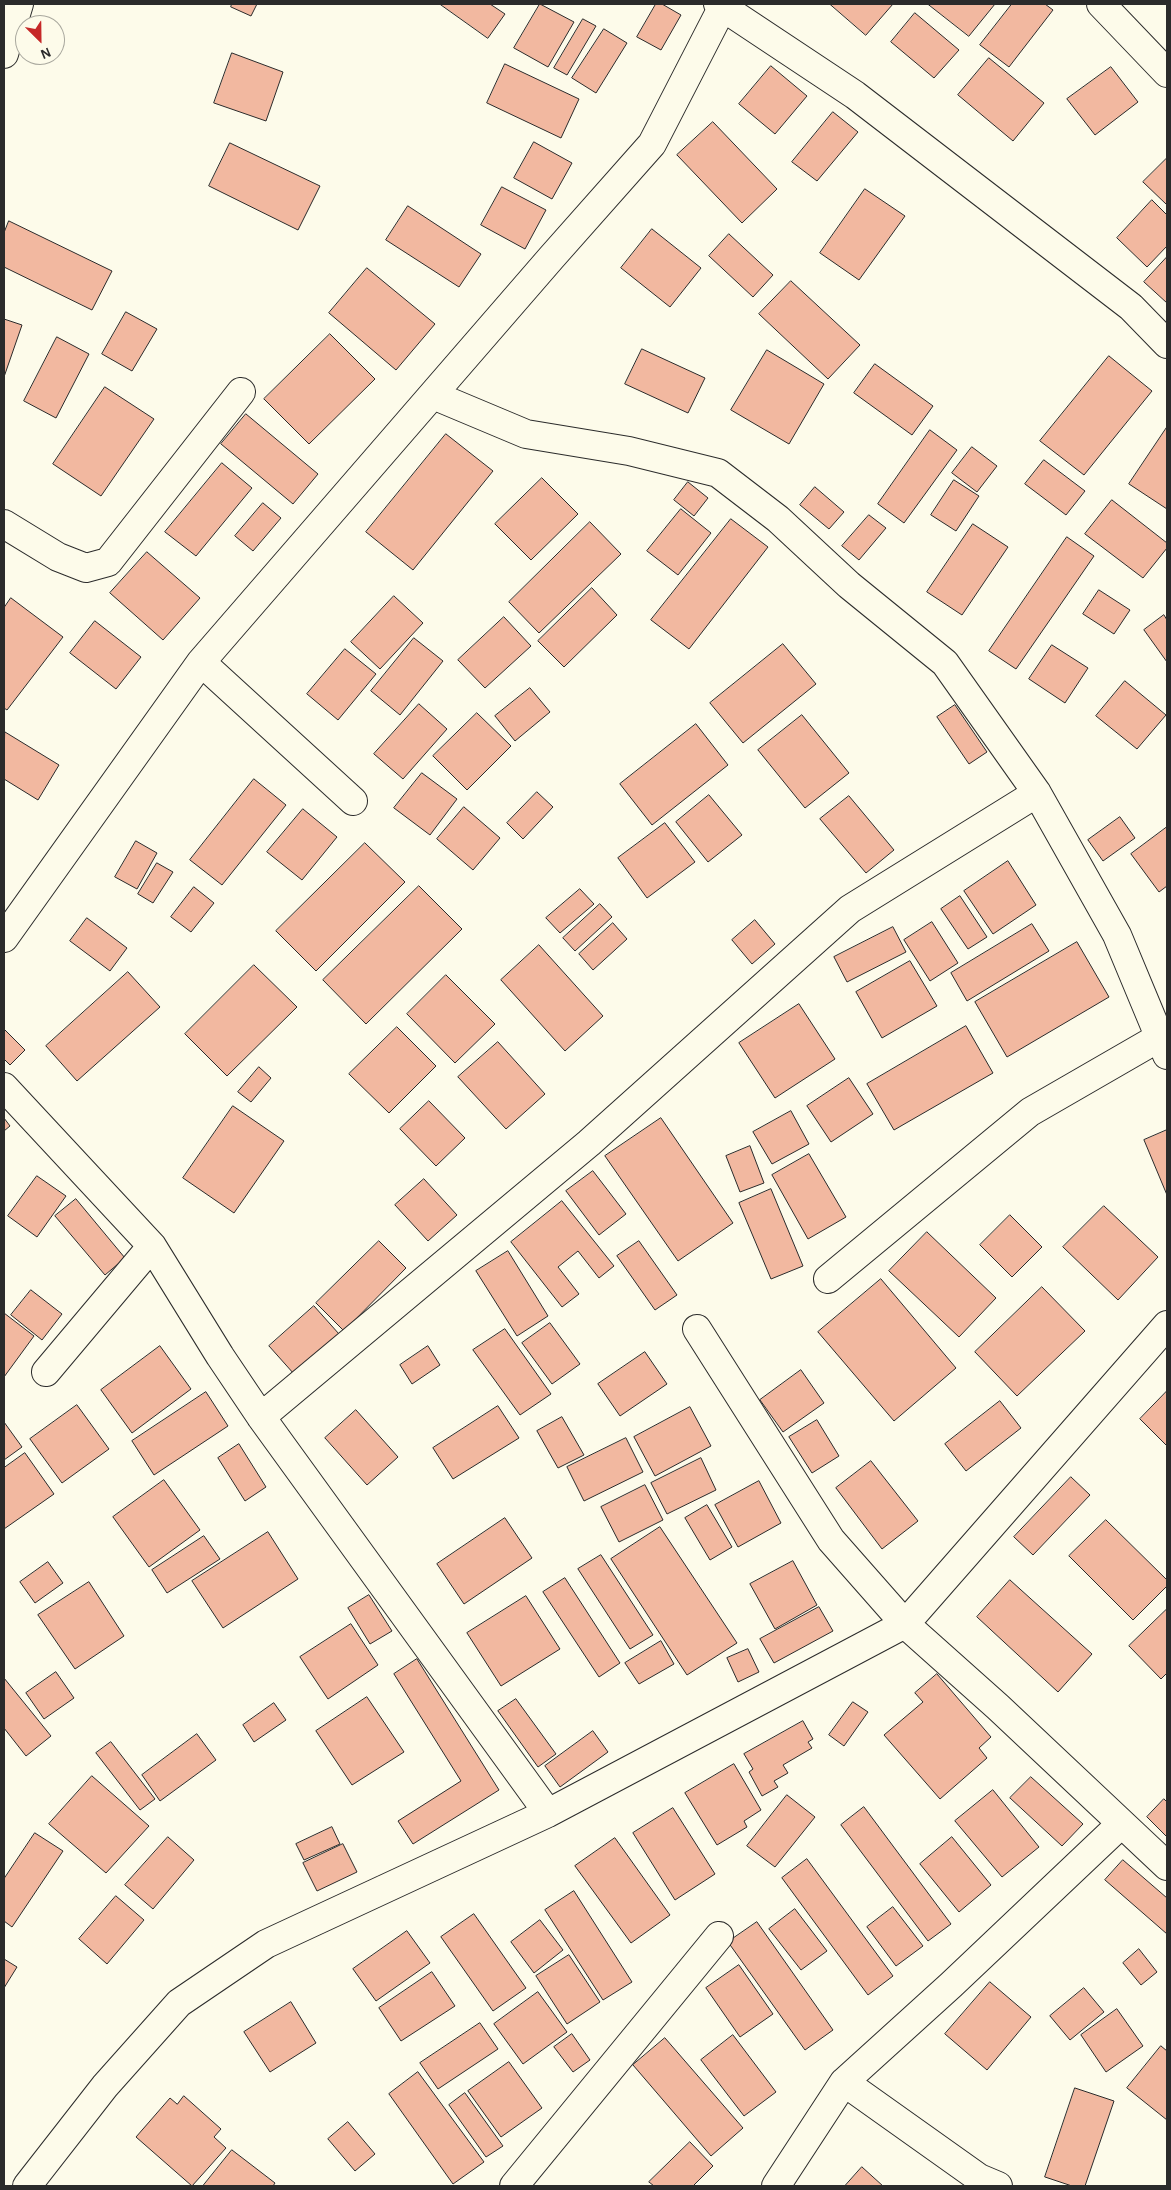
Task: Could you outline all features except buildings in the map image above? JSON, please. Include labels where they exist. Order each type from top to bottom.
[{"type":"street","points":[[4,54],[19,4]]},
{"type":"street","points":[[1101,4],[1167,73]]},
{"type":"street","points":[[4,938],[201,662],[652,144],[720,6],[855,95],[1131,307],[1167,344]]},
{"type":"street","points":[[4,524],[58,557],[86,568],[108,562],[241,392]]},
{"type":"street","points":[[433,395],[526,434],[629,452],[718,473],[778,519],[849,584],[946,663],[1037,793],[1117,935],[1164,1046],[1030,1112],[828,1279]]},
{"type":"street","points":[[201,662],[353,801]]},
{"type":"street","points":[[261,1417],[589,1143],[850,909],[1037,793]]},
{"type":"street","points":[[4,1087],[152,1246],[220,1356],[261,1417],[548,1813]]},
{"type":"street","points":[[46,1372],[152,1246]]},
{"type":"street","points":[[27,2186],[105,2086],[180,2003],[266,1944],[548,1813],[905,1624],[1167,1326]]},
{"type":"street","points":[[697,1329],[831,1540],[905,1624],[998,1707],[1167,1866]]},
{"type":"street","points":[[776,2186],[844,2082],[951,1985],[1122,1824]]},
{"type":"street","points":[[514,2186],[719,1936]]},
{"type":"street","points":[[844,2082],[979,2178],[998,2186]]}]
